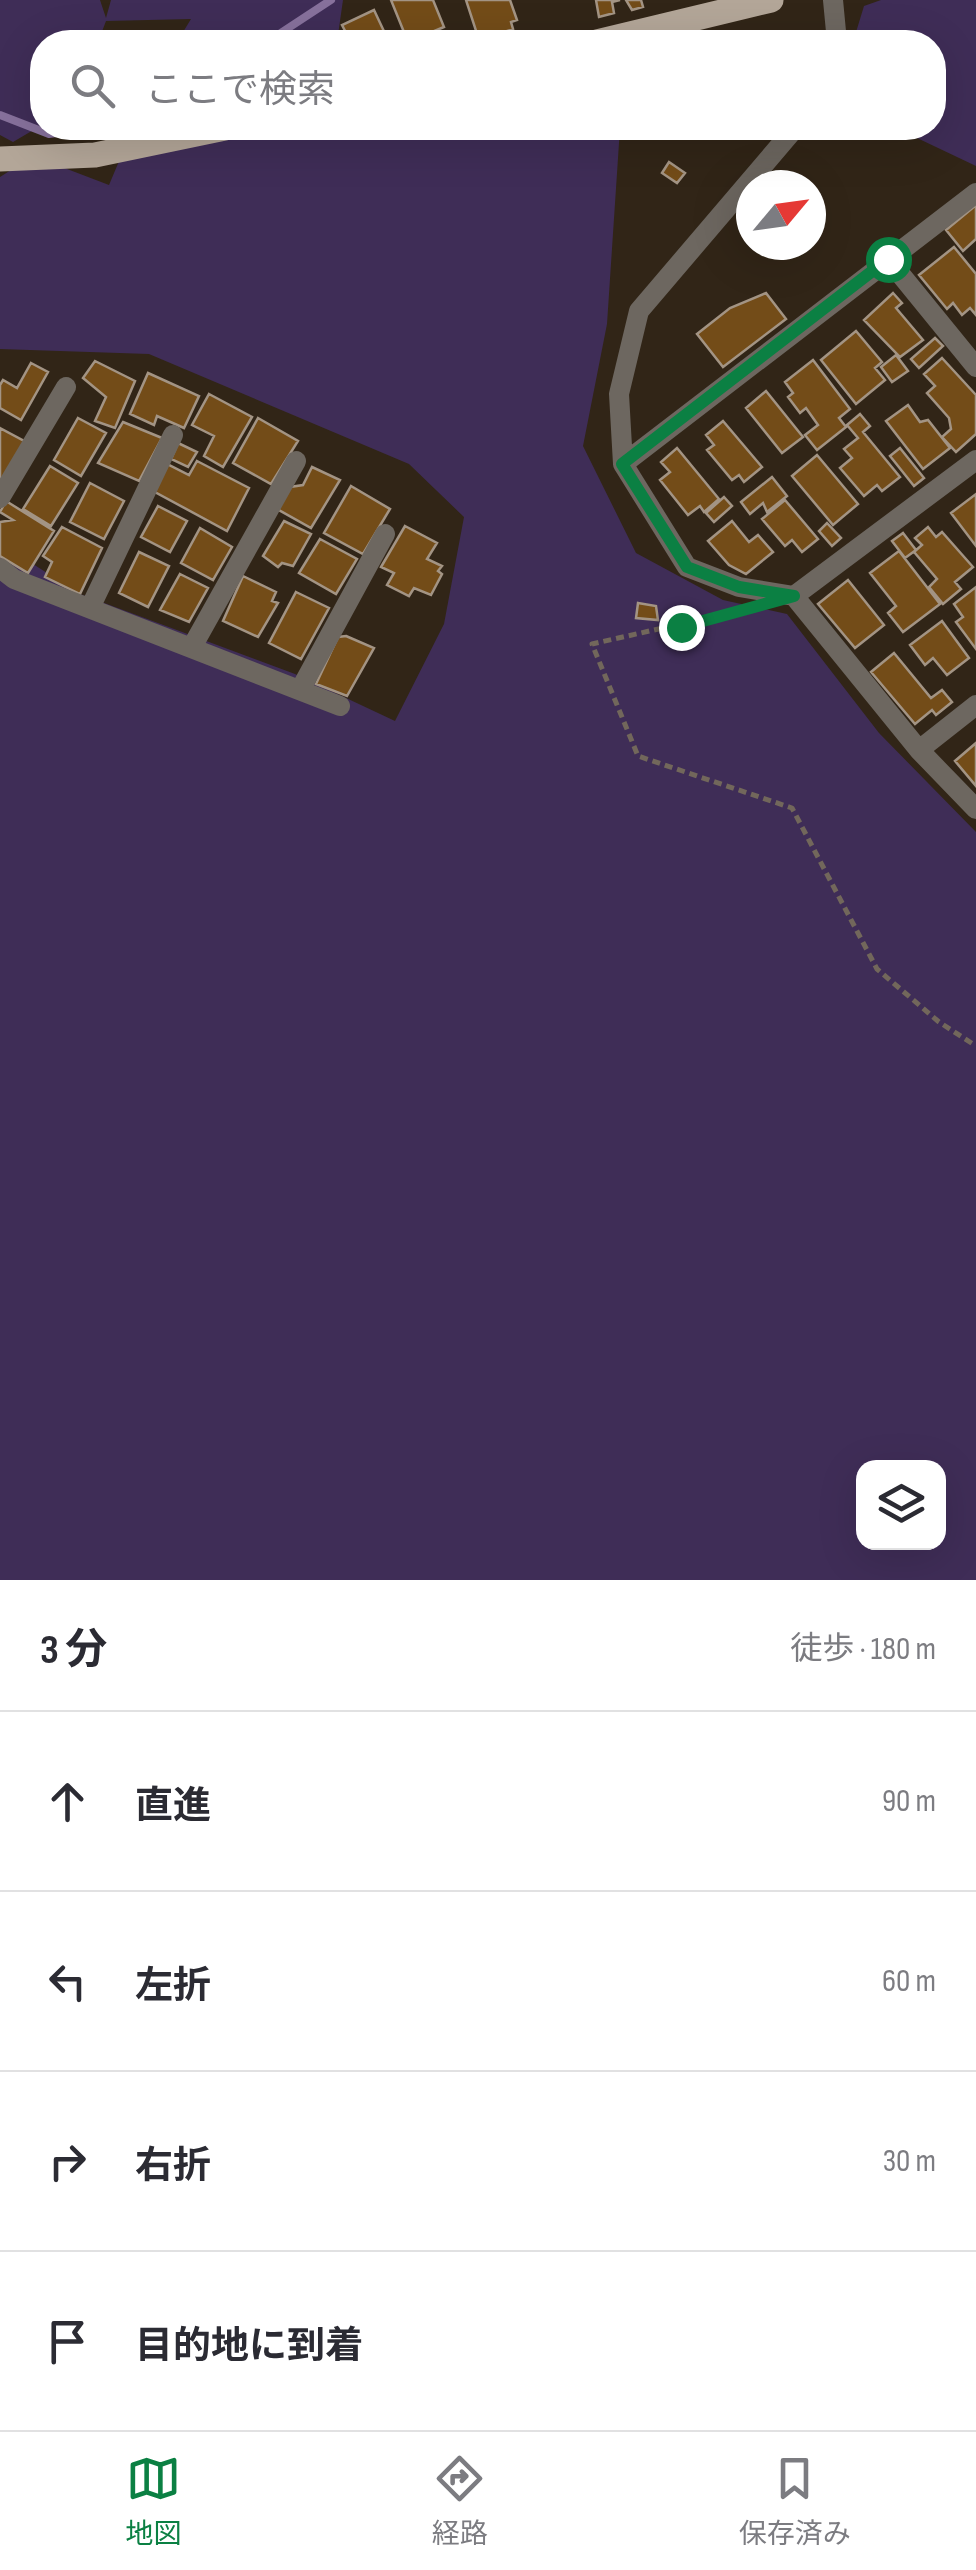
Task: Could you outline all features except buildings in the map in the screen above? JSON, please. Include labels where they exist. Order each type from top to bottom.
[{"type":"main road","points":[[647,30],[771,0]]},
{"type":"main road","points":[[0,159],[95,154],[165,140]]},
{"type":"street","points":[[832,0],[836,30]]},
{"type":"street","points":[[785,140],[639,311],[619,394],[622,464],[687,567],[739,587],[794,596],[918,750],[976,809]]},
{"type":"street","points":[[622,464],[976,193]]},
{"type":"street","points":[[888,259],[976,367]]},
{"type":"street","points":[[0,498],[66,387]]},
{"type":"street","points":[[90,608],[172,434]]},
{"type":"street","points":[[794,596],[976,460]]},
{"type":"street","points":[[192,647],[296,461]]},
{"type":"street","points":[[300,690],[386,534]]},
{"type":"street","points":[[0,568],[14,579],[340,706]]},
{"type":"street","points":[[918,750],[976,705]]},
{"type":"path","points":[[794,596],[681,627],[592,644],[638,756],[792,808],[877,969],[939,1022],[976,1046]]},
{"type":"shaded area","points":[[0,0],[100,0],[106,18],[111,0],[343,0],[339,30],[184,30],[191,19],[106,21],[103,30],[30,30],[30,132],[13,142],[0,135]]},
{"type":"shaded area","points":[[881,0],[976,0],[976,166],[921,140],[946,140],[946,30],[857,30],[864,6]]},
{"type":"shaded area","points":[[128,140],[619,140],[607,324],[583,446],[636,553],[723,600],[787,614],[879,733],[976,832],[976,1580],[0,1580],[0,543],[80,594],[295,674],[395,721],[444,624],[464,517],[409,464],[149,354],[0,349],[0,177],[33,156],[109,185]]},
{"type":"waterway","points":[[285,30],[331,0]]},
{"type":"waterway","points":[[0,115],[30,127]]},
{"type":"route","points":[[681,627],[794,596],[739,587],[687,567],[622,464],[888,259]]}]
